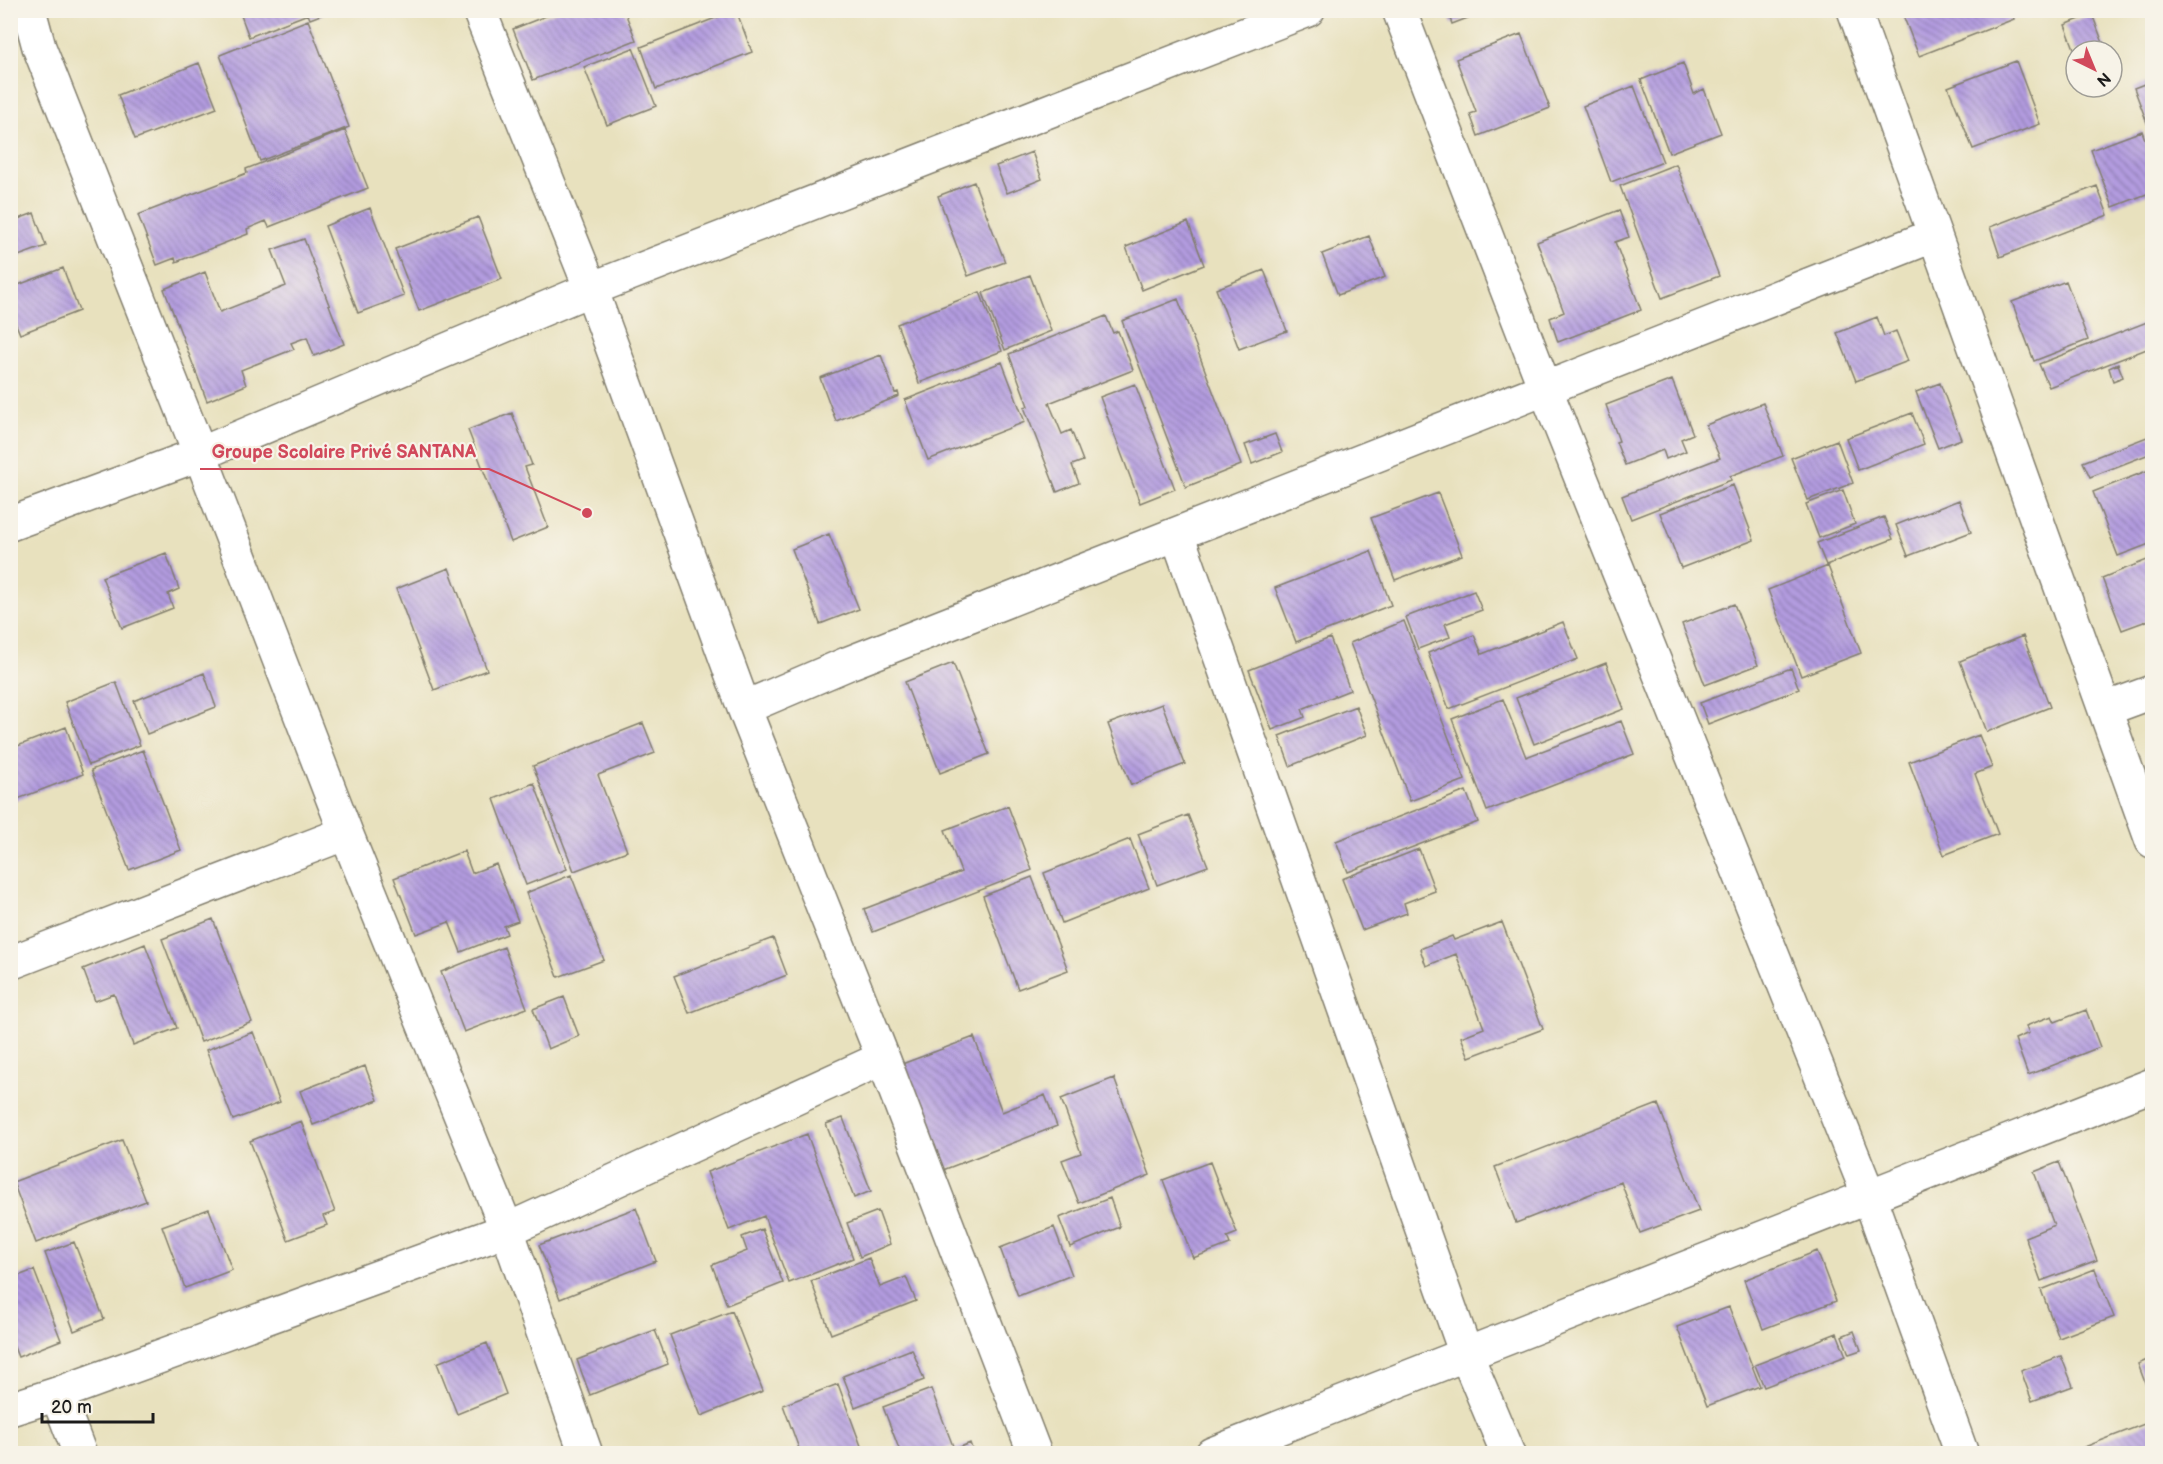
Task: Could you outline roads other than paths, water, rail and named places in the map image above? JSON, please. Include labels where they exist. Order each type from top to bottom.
[{"type":"street","points":[[29,10],[39,47],[200,454],[346,833],[507,1230],[586,1454]]},
{"type":"street","points":[[478,10],[591,289],[744,708],[883,1058],[1035,1454]]},
{"type":"street","points":[[10,524],[200,454],[591,289],[1308,10]]},
{"type":"street","points":[[1399,10],[1545,388],[1869,1196],[1962,1454]]},
{"type":"street","points":[[1854,10],[2152,841]]},
{"type":"street","points":[[744,708],[849,663],[1935,235]]},
{"type":"street","points":[[1178,534],[1466,1354],[1508,1454]]},
{"type":"street","points":[[2106,709],[2152,692]]},
{"type":"street","points":[[10,963],[346,833]]},
{"type":"street","points":[[10,1409],[57,1394],[507,1230],[883,1058]]},
{"type":"street","points":[[1212,1454],[2152,1085]]},
{"type":"street","points":[[57,1394],[80,1454]]},
{"type":"place","name":"Groupe Scolaire Privé SANTANA","points":[[587,513]]}]
